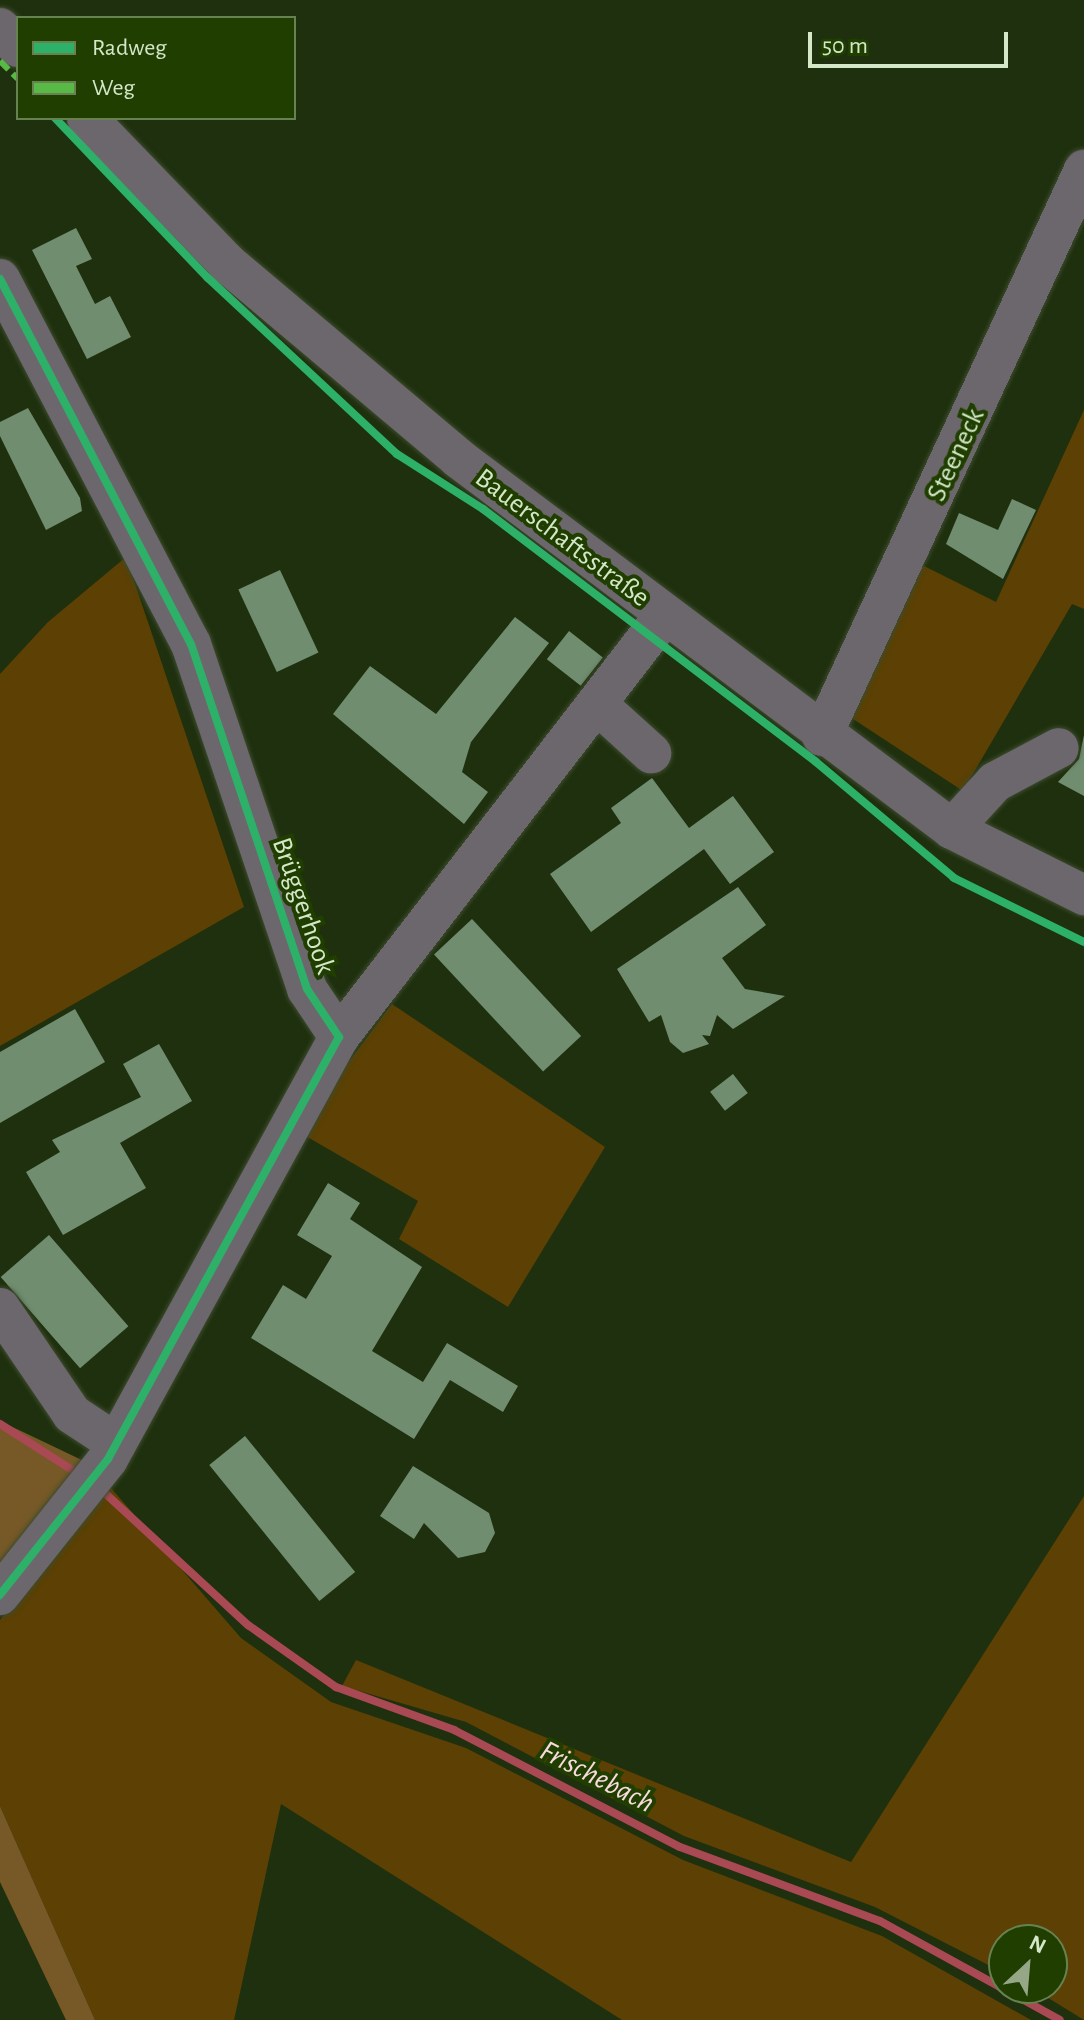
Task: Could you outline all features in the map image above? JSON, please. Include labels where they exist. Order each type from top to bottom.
[{"type":"street","points":[[0,28],[16,45]]},
{"type":"street","name":"Bauerschaftsstraße","points":[[89,120],[228,264],[324,349],[664,616],[822,736],[952,829],[1084,895]]},
{"type":"street","name":"Steeneck","points":[[822,736],[1084,170]]},
{"type":"street","name":"Brüggerhook","points":[[0,279],[191,644],[307,989],[339,1037]]},
{"type":"street","points":[[0,1595],[116,1443],[339,1037],[664,616]]},
{"type":"street","points":[[598,705],[651,753]]},
{"type":"street","points":[[952,829],[995,782],[1059,748]]},
{"type":"street","points":[[0,1308],[72,1414],[116,1443]]},
{"type":"shaded area","points":[[1084,410],[1084,609],[1072,604],[963,791],[847,715],[916,562],[996,602]]},
{"type":"shaded area","points":[[126,557],[244,907],[0,1046],[0,674],[48,622]]},
{"type":"shaded area","points":[[392,1004],[605,1147],[508,1307],[399,1239],[418,1201],[297,1131]]},
{"type":"shaded area","points":[[0,1421],[86,1462],[0,1574]]},
{"type":"shaded area","points":[[105,1481],[241,1638],[331,1702],[466,1748],[683,1860],[882,1936],[988,1996],[988,2004],[1003,2004],[1031,2020],[622,2020],[281,1804],[234,2020],[95,2020],[0,1806],[0,1620]]},
{"type":"shaded area","points":[[1084,1496],[1084,2020],[1058,2004],[1068,2004],[1068,1924],[988,1924],[988,1965],[875,1907],[684,1836],[466,1722],[342,1686],[356,1660],[851,1862]]},
{"type":"shaded area","points":[[0,1806],[95,2020],[66,2020],[0,1882]]},
{"type":"building","points":[[76,228],[92,259],[76,266],[95,304],[110,296],[131,337],[87,359],[32,250]]},
{"type":"building","points":[[28,408],[80,498],[82,511],[46,530],[0,436],[0,422]]},
{"type":"building","points":[[1012,499],[1036,510],[1003,579],[946,544],[959,513],[998,530]]},
{"type":"building","points":[[280,570],[318,652],[277,672],[238,589]]},
{"type":"building","points":[[515,617],[549,643],[471,742],[462,772],[488,792],[464,824],[333,714],[370,666],[436,714]]},
{"type":"building","points":[[569,631],[603,657],[581,686],[547,659]]},
{"type":"building","points":[[1084,735],[1084,796],[1058,782],[1079,759]]},
{"type":"building","points":[[652,778],[689,828],[733,796],[774,852],[730,884],[704,849],[591,932],[550,874],[621,823],[611,808]]},
{"type":"building","points":[[738,887],[766,925],[722,958],[745,989],[785,996],[733,1029],[717,1015],[710,1036],[702,1035],[709,1044],[683,1053],[670,1042],[661,1015],[649,1022],[617,969]]},
{"type":"building","points":[[472,919],[581,1036],[543,1071],[434,954]]},
{"type":"building","points":[[75,1009],[105,1062],[0,1123],[0,1052]]},
{"type":"building","points":[[159,1044],[192,1101],[120,1143],[146,1188],[63,1235],[26,1172],[60,1152],[52,1140],[141,1097],[123,1064]]},
{"type":"building","points":[[733,1074],[748,1093],[725,1111],[710,1092]]},
{"type":"building","points":[[328,1183],[360,1203],[350,1219],[422,1267],[372,1351],[423,1382],[447,1343],[518,1386],[503,1412],[450,1380],[414,1439],[251,1338],[283,1285],[306,1299],[332,1256],[297,1235]]},
{"type":"building","points":[[49,1235],[128,1326],[80,1368],[1,1277]]},
{"type":"building","points":[[245,1436],[355,1572],[319,1601],[209,1465]]},
{"type":"building","points":[[413,1466],[489,1513],[495,1533],[485,1552],[458,1558],[424,1523],[414,1539],[380,1516]]},
{"type":"waterway","points":[[0,1424],[71,1469]]},
{"type":"waterway","name":"Frischebach","points":[[107,1495],[248,1625],[336,1687],[454,1730],[680,1847],[880,1921],[1060,2020]]},
{"type":"marked path","points":[[0,61],[16,77]]},
{"type":"cycle path","points":[[57,120],[208,278],[397,454],[483,509],[816,762],[954,878],[1084,942]]},
{"type":"cycle path","points":[[0,279],[191,644],[307,989],[339,1037],[108,1459],[0,1595]]}]
